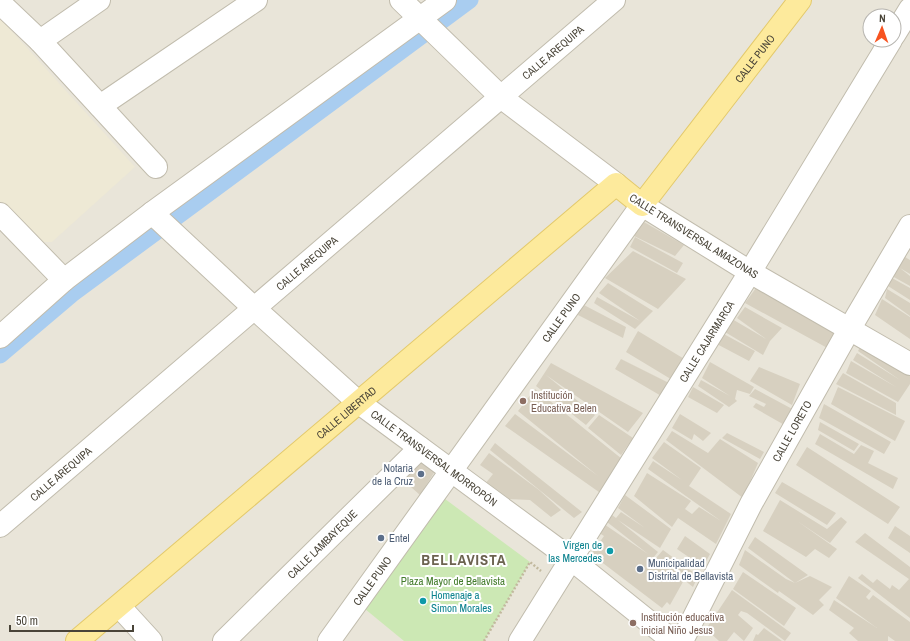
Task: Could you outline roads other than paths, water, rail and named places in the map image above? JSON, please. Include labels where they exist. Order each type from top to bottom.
[{"type":"main road","name":"CALLE PUNO","points":[[642,205],[800,0]]},
{"type":"main road","name":"CALLE TRANSVERSAL AMAZONAS","points":[[616,184],[642,205]]},
{"type":"main road","name":"CALLE LIBERTAD","points":[[77,641],[616,184]]},
{"type":"street","points":[[40,41],[99,0]]},
{"type":"street","points":[[100,106],[256,0]]},
{"type":"street","points":[[0,337],[64,280],[152,213],[409,7],[445,0]]},
{"type":"street","name":"CALLE AREQUIPA","points":[[0,526],[502,98],[614,0]]},
{"type":"street","points":[[0,3],[40,41],[156,167]]},
{"type":"street","name":"CALLE TRANSVERSAL AMAZONAS","points":[[409,7],[502,98],[616,184]]},
{"type":"street","points":[[902,22],[910,9]]},
{"type":"street","name":"CALLE CAJARMARCA","points":[[520,641],[750,272],[886,48]]},
{"type":"street","name":"CALLE TRANSVERSAL AMAZONAS","points":[[642,205],[750,272],[850,328],[910,364]]},
{"type":"street","name":"CALLE PUNO","points":[[329,641],[642,205]]},
{"type":"street","name":"CALLE TRANSVERSAL MORROPÓN","points":[[152,213],[358,402],[451,469],[571,560],[673,641]]},
{"type":"street","points":[[0,214],[64,280]]},
{"type":"street","name":"CALLE LORETO","points":[[682,641],[751,504],[850,328],[910,226]]},
{"type":"street","name":"CALLE LAMBAYEQUE","points":[[224,641],[420,448]]},
{"type":"street","points":[[119,606],[151,641]]},
{"type":"waterway","points":[[0,355],[72,294],[470,0]]},
{"type":"place","name":"Institución Educativa Belen","points":[[523,401]]},
{"type":"place","name":"Notaria de la Cruz","points":[[421,474]]},
{"type":"place","name":"Entel","points":[[381,538]]},
{"type":"place","name":"Virgen de las Mercedes","points":[[610,551]]},
{"type":"place","name":"Municipalidad Distrital de Bellavista","points":[[640,569]]},
{"type":"place","name":"Homenaje a Simon Morales","points":[[423,601]]},
{"type":"place","name":"Institución educativa inicial Niño Jesus","points":[[633,623]]},
{"type":"district","name":"BELLAVISTA","points":[[464,560]]},
{"type":"park label","name":"Plaza Mayor de Bellavista","points":[[453,581]]}]
